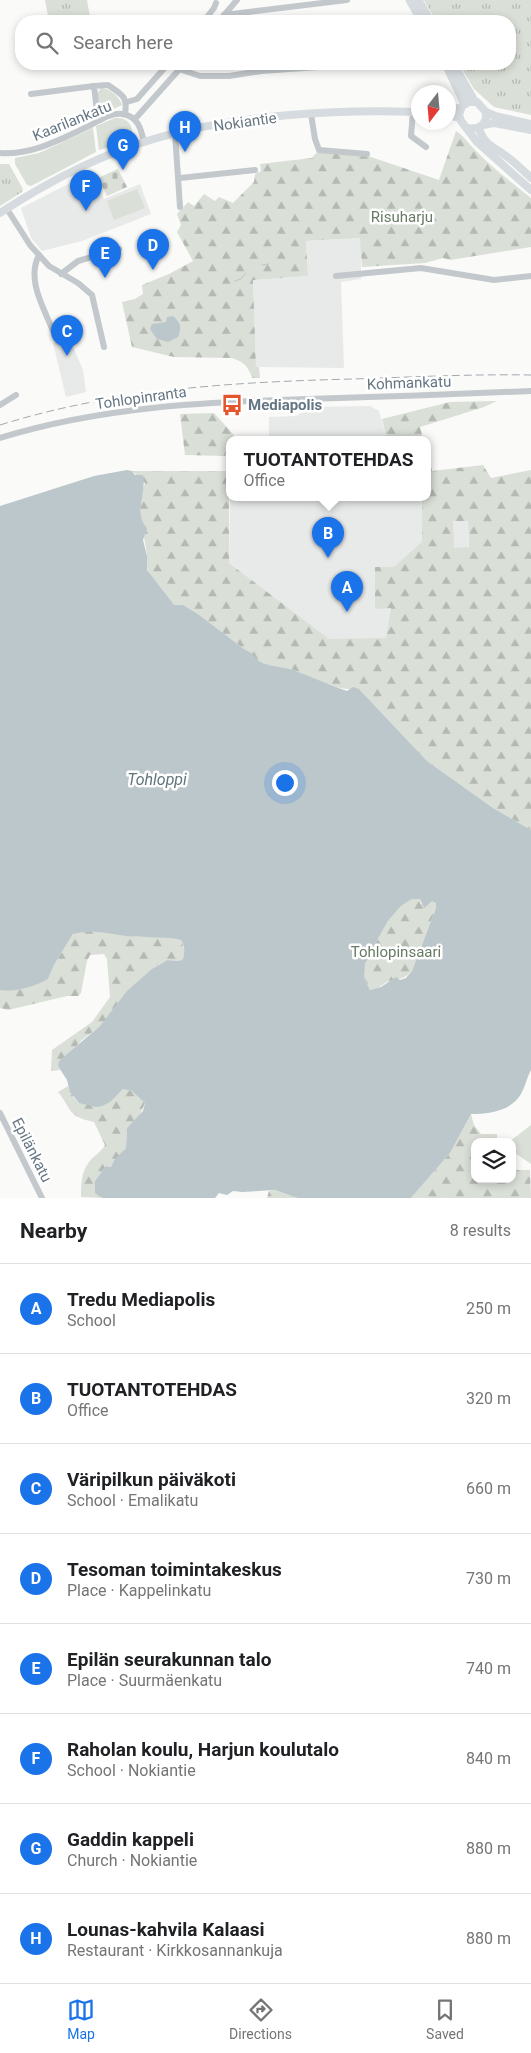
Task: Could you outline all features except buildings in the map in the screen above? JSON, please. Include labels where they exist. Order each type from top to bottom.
[{"type":"highway","points":[[410,0],[419,15]]},
{"type":"highway","points":[[418,0],[427,15]]},
{"type":"highway","points":[[448,70],[463,106]]},
{"type":"highway","points":[[456,70],[474,101]]},
{"type":"main road","points":[[456,107],[474,101],[481,104],[486,112],[495,116],[531,124]]},
{"type":"main road","points":[[459,118],[463,106]]},
{"type":"main road","name":"Nokiantie","points":[[4,211],[44,186],[85,165],[144,142],[175,133],[224,124],[311,114],[356,111],[411,112]]},
{"type":"main road","points":[[486,112],[481,126],[481,137],[486,143],[506,155],[531,178]]},
{"type":"main road","points":[[456,117],[459,118],[476,142],[531,190]]},
{"type":"main road","points":[[467,128],[494,123],[531,130]]},
{"type":"street","points":[[224,15],[238,0]]},
{"type":"street","points":[[224,15],[347,0]]},
{"type":"street","points":[[209,15],[216,3]]},
{"type":"street","points":[[127,102],[137,99],[163,70]]},
{"type":"street","points":[[135,119],[178,70]]},
{"type":"street","points":[[189,70],[200,76],[229,76],[275,70]]},
{"type":"street","points":[[94,86],[96,106],[100,120]]},
{"type":"street","points":[[31,94],[108,86],[127,102]]},
{"type":"street","points":[[127,102],[125,114],[135,119],[140,125],[144,142]]},
{"type":"street","name":"Kaarilankatu","points":[[0,153],[22,153],[40,148],[114,114],[125,114]]},
{"type":"street","points":[[311,114],[315,139],[319,150],[367,154]]},
{"type":"street","points":[[412,130],[411,136],[426,147]]},
{"type":"street","points":[[175,133],[180,178],[180,207]]},
{"type":"street","points":[[180,178],[255,170]]},
{"type":"street","points":[[4,211],[49,266],[78,283],[92,295],[104,347]]},
{"type":"street","points":[[61,274],[78,262],[119,248]]},
{"type":"street","points":[[39,255],[35,265],[37,292],[53,331]]},
{"type":"street","points":[[336,276],[421,268],[494,280],[531,276]]},
{"type":"street","name":"Kohmankatu","points":[[287,399],[531,391]]},
{"type":"street","points":[[0,405],[16,395]]},
{"type":"street","name":"Tohlopinranta","points":[[0,438],[80,419],[148,408],[199,403],[287,399]]},
{"type":"street","name":"Epilänkatu","points":[[0,1113],[42,1198]]},
{"type":"shaded area","points":[[92,172],[104,199],[140,184],[151,214],[82,241],[42,251],[31,238],[21,208]]},
{"type":"shaded area","points":[[361,238],[361,279],[341,282],[344,368],[256,367],[253,280],[308,276],[306,241]]},
{"type":"shaded area","points":[[69,337],[83,370],[86,392],[66,397],[53,343]]},
{"type":"shaded area","name":"Mediapolis","points":[[370,406],[379,411],[386,436],[269,436],[269,417],[296,416],[312,407]]},
{"type":"shaded area","points":[[431,496],[467,496],[470,583],[424,660],[328,639],[229,563],[230,501],[431,501]]},
{"type":"green space","points":[[45,0],[87,0],[90,15],[48,15]]},
{"type":"green space","points":[[424,0],[531,0],[531,115],[494,107],[474,89],[463,70],[516,70],[516,15],[433,15]]},
{"type":"green space","points":[[101,88],[114,94],[122,105],[103,114],[97,94]]},
{"type":"green space","points":[[115,118],[128,122],[132,135],[124,143],[99,150],[96,126]]},
{"type":"green space","points":[[93,128],[96,152],[31,186],[27,185],[15,164],[15,158],[39,153]]},
{"type":"green space","name":"Risuharju","points":[[456,131],[489,163],[531,198],[531,247],[450,260],[443,258],[425,263],[362,267],[360,238],[306,241],[308,276],[253,280],[256,367],[259,367],[260,378],[252,378],[245,365],[232,358],[174,357],[132,347],[122,302],[135,299],[143,294],[142,285],[169,274],[193,261],[177,232],[181,225],[177,214],[188,202],[194,206],[204,194],[215,201],[219,197],[233,203],[254,182],[255,174],[261,171],[260,164],[312,158],[317,152],[365,155],[439,180]]},
{"type":"green space","points":[[0,164],[9,164],[23,189],[22,192],[0,206]]},
{"type":"green space","points":[[118,169],[127,187],[107,196],[98,178]]},
{"type":"green space","points":[[137,189],[145,208],[114,220],[107,201]]},
{"type":"green space","points":[[497,401],[484,407],[420,427],[422,436],[386,436],[382,419],[450,402]]},
{"type":"green space","points":[[214,413],[234,435],[226,436],[225,456],[185,455],[180,414]]},
{"type":"green space","points":[[483,465],[491,478],[531,470],[531,830],[493,808],[427,761],[359,689],[333,686],[293,670],[263,663],[198,614],[183,605],[174,605],[156,584],[148,571],[140,510],[145,483],[132,471],[226,471],[226,501],[229,501],[229,563],[329,639],[386,638],[391,608],[375,609],[375,567],[394,567],[422,542],[422,501],[431,501],[431,467],[432,471]],"holes":[[[453,521],[468,521],[469,547],[454,548]]]},
{"type":"green space","name":"Tohlopinsaari","points":[[412,899],[420,899],[421,904],[428,904],[432,900],[436,903],[436,908],[412,971],[404,977],[389,981],[378,988],[370,990],[364,977],[364,963],[372,954],[375,944],[388,921],[401,906]]},
{"type":"green space","points":[[83,931],[103,931],[125,936],[161,937],[181,940],[185,951],[183,959],[179,961],[167,960],[156,966],[100,1026],[82,1040],[58,1066],[60,1070],[51,1071],[52,1050],[92,1022],[110,997],[107,959],[104,954],[90,955],[87,961],[81,993],[78,996],[67,996],[8,1010],[0,1008],[0,990],[48,979],[54,965],[73,934]]},
{"type":"green space","points":[[68,1086],[79,1103],[115,1097],[123,1089],[136,1093],[145,1103],[139,1117],[127,1128],[126,1148],[111,1167],[106,1166],[95,1181],[103,1198],[81,1197],[81,1183],[84,1170],[105,1145],[94,1122],[74,1115],[58,1092]]},
{"type":"green space","points":[[471,1114],[474,1125],[481,1134],[497,1134],[497,1138],[471,1138],[471,1183],[516,1183],[517,1170],[530,1170],[531,1198],[411,1198],[450,1153]]},
{"type":"green space","points":[[531,1125],[531,1164],[516,1154],[516,1138],[514,1138]]},
{"type":"green space","points":[[275,1190],[298,1198],[267,1198],[269,1191]]},
{"type":"water","points":[[173,316],[180,326],[178,337],[168,342],[157,339],[150,329],[152,324],[166,322],[167,317]]},
{"type":"water","name":"Tohloppi","points":[[127,470],[132,471],[135,475],[143,475],[141,516],[147,528],[143,540],[147,556],[147,570],[174,605],[183,605],[198,614],[263,663],[293,670],[347,691],[353,687],[359,689],[427,761],[493,808],[531,830],[531,1070],[522,1092],[513,1103],[493,1112],[471,1114],[450,1153],[411,1198],[298,1198],[275,1190],[233,1191],[227,1195],[219,1193],[215,1198],[103,1198],[95,1193],[95,1181],[106,1166],[111,1167],[115,1159],[126,1148],[127,1128],[143,1111],[145,1103],[132,1091],[123,1089],[110,1102],[102,1106],[96,1107],[79,1103],[70,1092],[67,1080],[58,1066],[59,1061],[100,1026],[127,991],[152,969],[167,960],[179,961],[183,959],[184,949],[182,942],[181,940],[174,939],[125,936],[99,932],[73,934],[54,965],[48,979],[25,988],[0,990],[0,506],[94,476]],"holes":[[[412,899],[420,899],[424,908],[432,901],[436,903],[436,908],[412,971],[406,978],[400,980],[396,977],[381,987],[370,990],[364,977],[365,963],[372,954],[375,944],[388,921],[401,906]]]},
{"type":"waterway","points":[[262,265],[268,264]]},
{"type":"waterway","points":[[235,281],[241,279],[246,273]]},
{"type":"railway","points":[[0,425],[87,403],[131,395],[219,385],[308,380],[531,375]]},
{"type":"place","name":"Lounas-kahvila Kalaasi","points":[[185,152]]},
{"type":"place","name":"Gaddin kappeli","points":[[123,170]]},
{"type":"place","name":"Raholan koulu, Harjun koulutalo","points":[[86,211]]},
{"type":"place","name":"Tesoman toimintakeskus","points":[[153,270]]},
{"type":"place","name":"Epilän seurakunnan talo","points":[[105,278]]},
{"type":"place","name":"Väripilkun päiväkoti","points":[[67,356]]},
{"type":"place","name":"Mediapolis","points":[[232,405]]},
{"type":"place","name":"TUOTANTOTEHDAS","points":[[328,558]]},
{"type":"place","name":"Tredu Mediapolis","points":[[347,612]]}]
